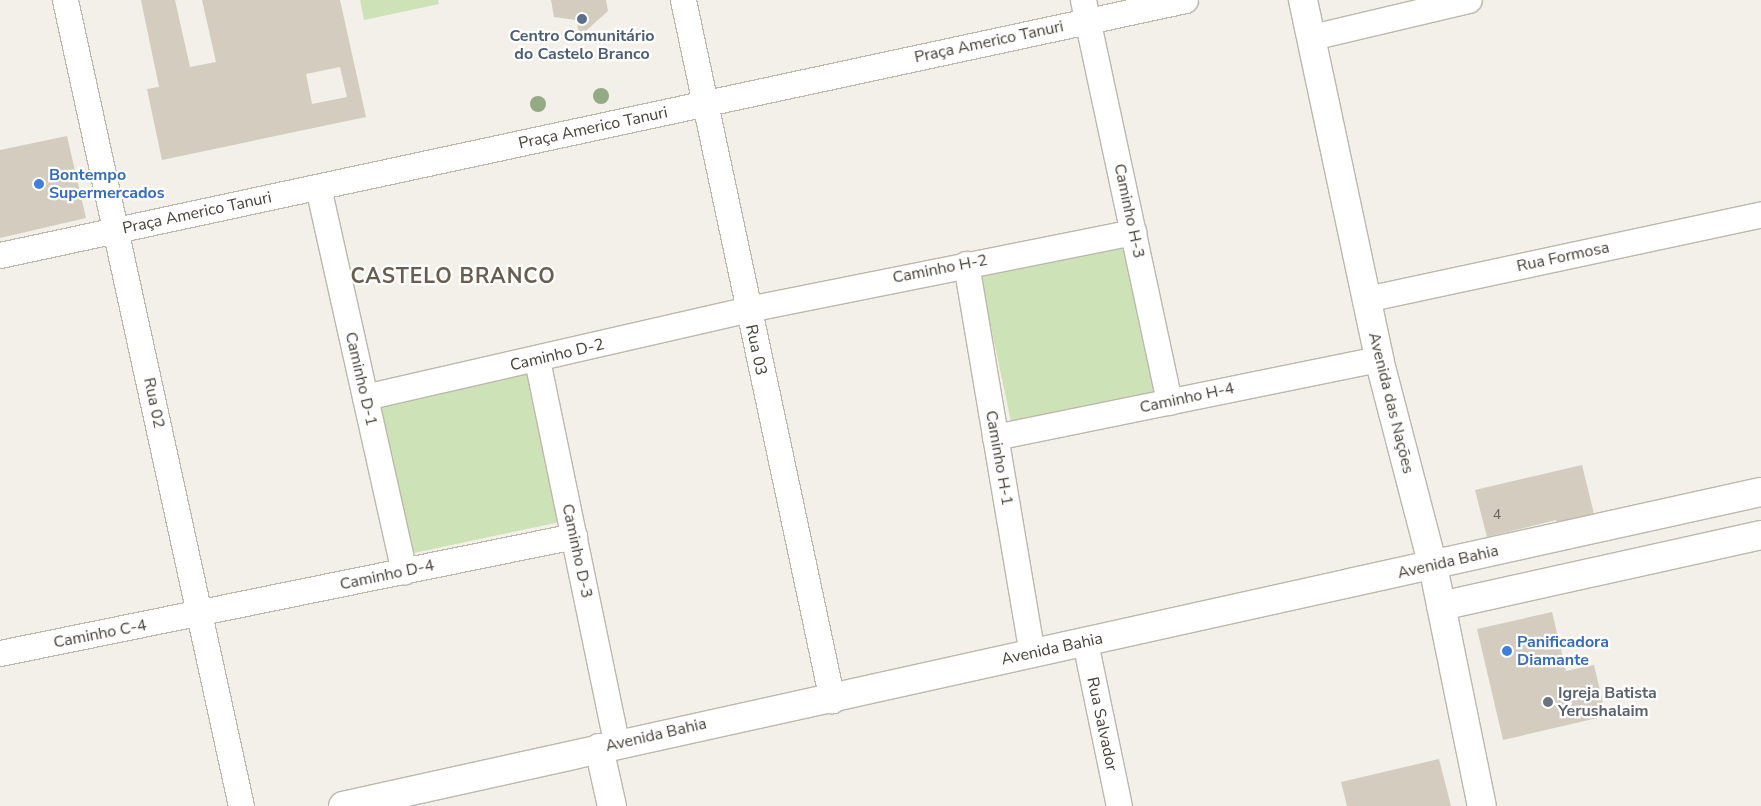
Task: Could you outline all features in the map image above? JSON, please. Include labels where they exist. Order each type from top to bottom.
[{"type":"street","name":"Rua 02","points":[[64,0],[117,230],[241,806]]},
{"type":"street","name":"Rua 03","points":[[683,0],[832,700]]},
{"type":"street","name":"Praça Americo Tanuri","points":[[0,256],[704,104],[1086,10],[1185,0]]},
{"type":"street","name":"Avenida das Nações","points":[[1303,0],[1379,359],[1433,566],[1482,806]]},
{"type":"street","points":[[1312,37],[1469,0]]},
{"type":"street","name":"Caminho H-3","points":[[1086,10],[1169,402]]},
{"type":"street","name":"Caminho D-1","points":[[318,187],[404,571]]},
{"type":"street","name":"Rua Formosa","points":[[1366,299],[1761,214]]},
{"type":"street","name":"Caminho H-2","points":[[748,309],[1133,232]]},
{"type":"street","name":"Caminho H-1","points":[[966,264],[1032,653]]},
{"type":"street","name":"Caminho D-2","points":[[365,397],[537,360],[748,309]]},
{"type":"street","name":"Caminho H-4","points":[[996,437],[1379,359]]},
{"type":"street","name":"Caminho D-3","points":[[537,360],[574,536],[608,745]]},
{"type":"street","name":"Avenida Bahia","points":[[343,806],[608,745],[832,700],[1032,653],[1433,566],[1761,492]]},
{"type":"street","points":[[1441,606],[1761,535]]},
{"type":"street","name":"Caminho D-4","points":[[200,614],[574,536]]},
{"type":"street","name":"Caminho C-4","points":[[0,653],[200,614]]},
{"type":"street","name":"Rua Salvador","points":[[1085,642],[1119,806]]},
{"type":"street","points":[[608,745],[612,806]]},
{"type":"green space","points":[[360,0],[438,0],[439,4],[364,20]]},
{"type":"green space","points":[[1127,241],[1159,391],[1011,422],[979,272]]},
{"type":"green space","points":[[534,370],[566,521],[410,554],[378,403]]},
{"type":"building","points":[[141,0],[175,0],[190,67],[216,62],[202,0],[340,0],[366,117],[162,160],[147,89],[159,87]],"holes":[[[340,67],[347,97],[312,104],[306,74]]]},
{"type":"building","name":"Centro Comunitário do Castelo Branco","points":[[551,0],[606,0],[608,11],[580,36],[576,20],[554,17]]},
{"type":"building","name":"Bontempo Supermercados","points":[[67,136],[86,218],[0,238],[0,150]]},
{"type":"building","points":[[1582,465],[1595,518],[1558,527],[1556,520],[1487,537],[1475,490]]},
{"type":"building","points":[[1552,612],[1566,671],[1594,665],[1606,716],[1503,740],[1477,629]]},
{"type":"building","points":[[1439,759],[1451,806],[1347,806],[1341,782]]},
{"type":"place","name":"Centro Comunitário do Castelo Branco","points":[[582,19]]},
{"type":"place","name":"Bontempo Supermercados","points":[[39,184]]},
{"type":"place","name":"Panificadora Diamante","points":[[1507,651]]},
{"type":"place","name":"Igreja Batista Yerushalaim","points":[[1548,702]]},
{"type":"district","name":"CASTELO BRANCO","points":[[453,276]]}]
